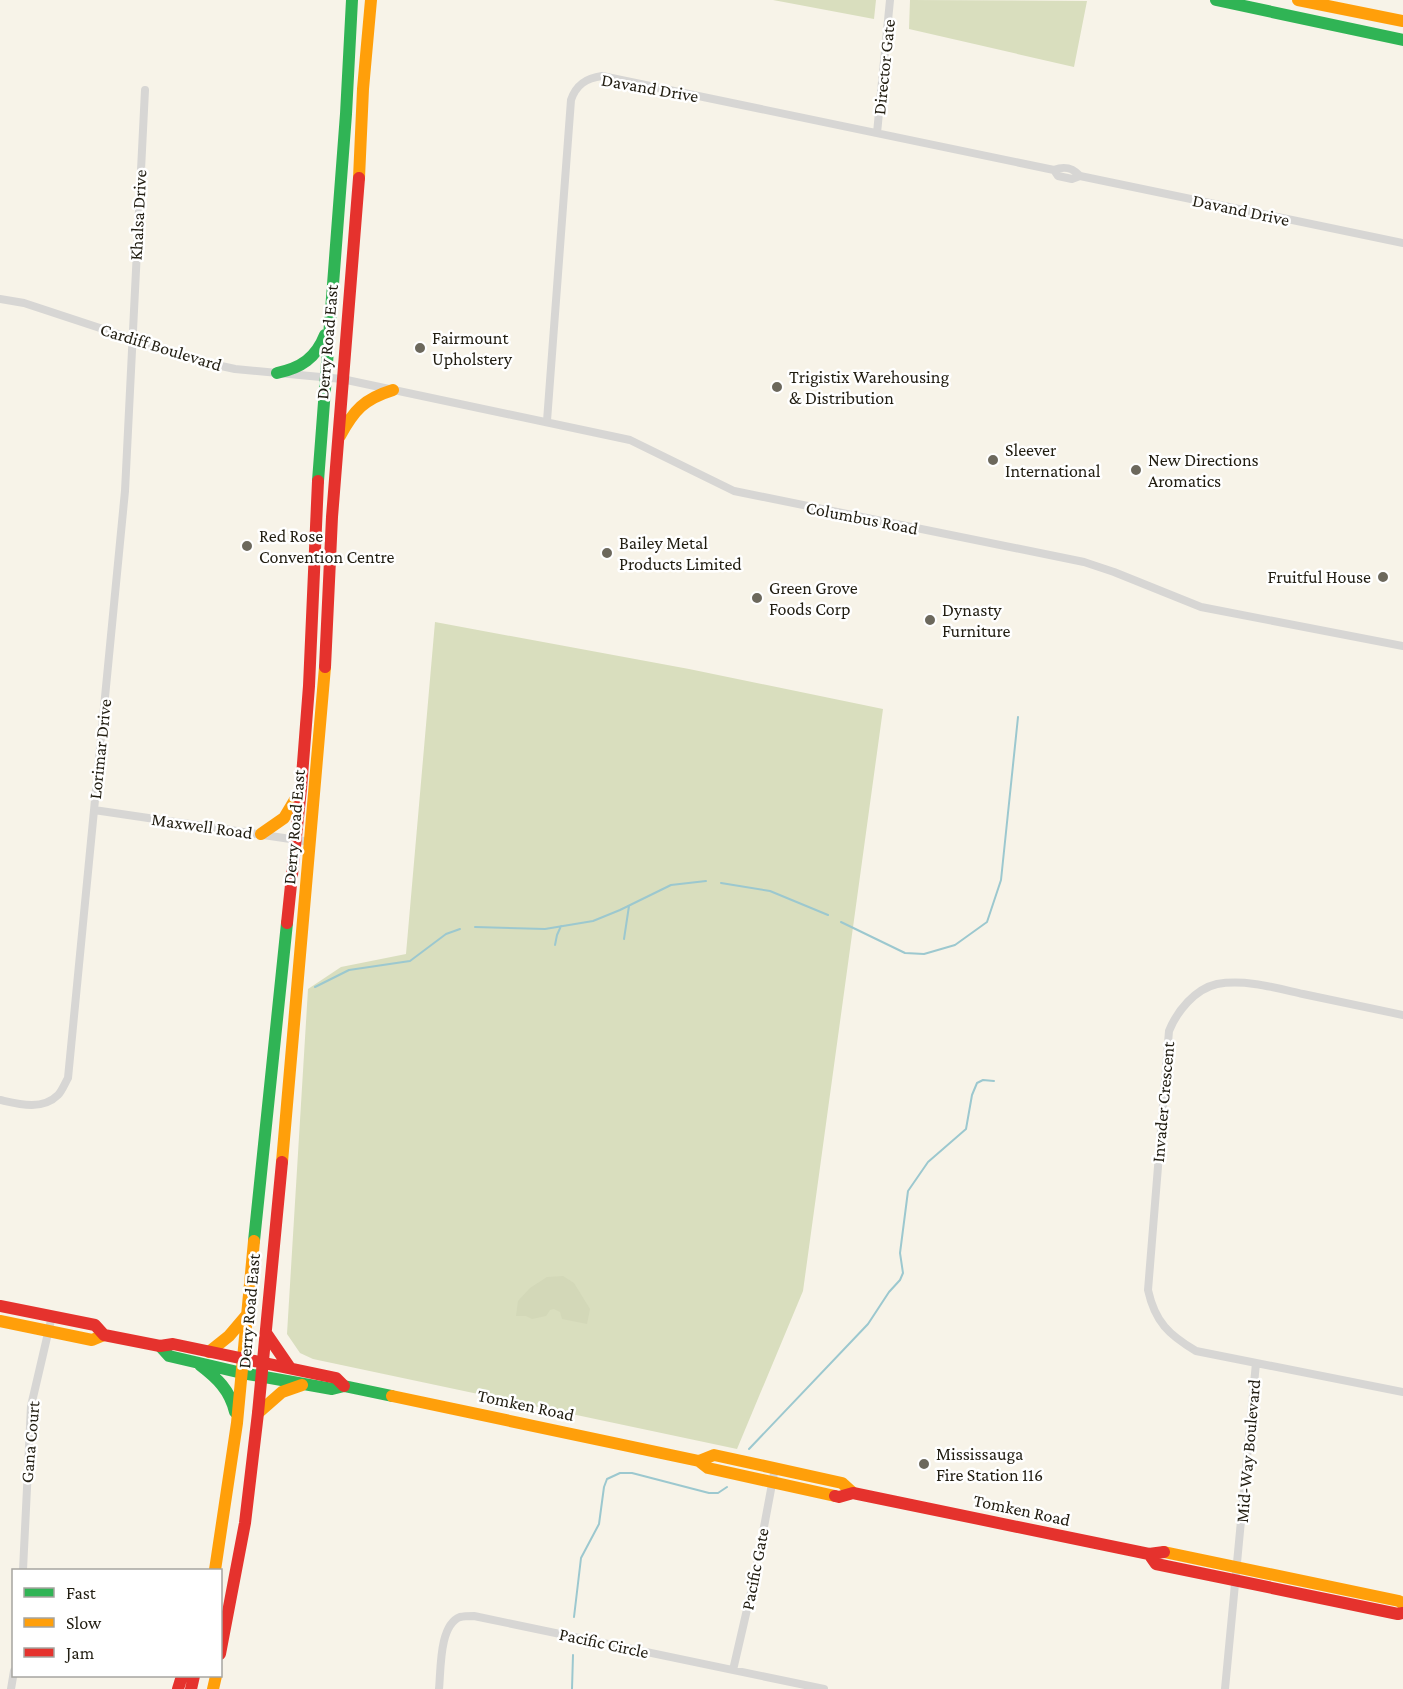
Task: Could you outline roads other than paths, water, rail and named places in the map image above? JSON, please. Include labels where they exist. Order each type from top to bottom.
[{"type":"main road","name":"Derry Road East","points":[[214,1569],[237,1423],[301,789],[309,686],[320,438],[346,114],[352,0]]},
{"type":"main road","name":"Derry Road East","points":[[222,1644],[245,1524],[258,1413],[311,842],[326,658],[337,443],[358,195],[363,89],[371,0]]},
{"type":"main road","points":[[1216,0],[1403,40]]},
{"type":"main road","points":[[1298,0],[1403,21]]},
{"type":"main road","points":[[277,373],[293,371],[309,362],[321,347],[329,326]]},
{"type":"main road","points":[[337,443],[358,406],[373,396],[393,390]]},
{"type":"main road","points":[[261,834],[284,818],[301,789]]},
{"type":"main road","name":"Tomken Road","points":[[0,1306],[95,1325],[104,1335]]},
{"type":"main road","points":[[209,1352],[239,1327],[246,1316]]},
{"type":"main road","name":"Tomken Road","points":[[0,1321],[92,1340],[104,1335],[160,1346],[173,1344],[209,1352],[242,1366]]},
{"type":"main road","points":[[266,1333],[290,1368]]},
{"type":"main road","name":"Tomken Road","points":[[160,1346],[169,1356],[197,1363],[242,1366],[261,1370],[303,1385],[332,1389],[344,1386],[532,1424],[699,1461],[708,1468],[838,1497],[853,1493],[1149,1554],[1163,1552],[1399,1601],[1403,1604]]},
{"type":"main road","points":[[197,1363],[227,1388],[233,1402],[237,1423]]},
{"type":"main road","name":"Tomken Road","points":[[261,1370],[290,1368],[336,1378],[344,1386]]},
{"type":"main road","points":[[258,1413],[282,1392],[303,1385]]},
{"type":"main road","name":"Tomken Road","points":[[699,1461],[714,1455],[842,1483],[853,1493]]},
{"type":"main road","name":"Tomken Road","points":[[1149,1554],[1156,1564],[1398,1614],[1403,1613]]},
{"type":"street","name":"Director Gate","points":[[877,133],[890,0]]},
{"type":"street","name":"Davand Drive","points":[[547,421],[571,100],[581,83],[594,77],[602,76],[1054,170],[1062,167],[1074,170],[1080,176],[1403,243]]},
{"type":"street","name":"Khalsa Drive","points":[[131,339],[145,90]]},
{"type":"street","name":"Cardiff Boulevard","points":[[0,299],[24,303],[212,364],[277,373],[326,376]]},
{"type":"street","name":"Lorimar Drive","points":[[0,1100],[26,1105],[48,1102],[58,1095],[68,1078],[125,491],[131,339]]},
{"type":"street","name":"Columbus Road","points":[[326,376],[630,440],[741,493],[1084,562],[1200,607],[1403,646]]},
{"type":"street","name":"Maxwell Road","points":[[94,810],[311,842]]},
{"type":"street","name":"Invader Crescent","points":[[1256,1363],[1196,1351],[1170,1333],[1158,1319],[1152,1306],[1148,1290],[1149,1269],[1169,1031],[1175,1017],[1199,993],[1215,985],[1254,984],[1403,1015]]},
{"type":"street","name":"Gana Court","points":[[22,1569],[29,1422],[52,1316]]},
{"type":"street","name":"Mid-Way Boulevard","points":[[1225,1689],[1256,1363],[1403,1392]]},
{"type":"street","name":"Pacific Gate","points":[[733,1670],[755,1575],[775,1468]]},
{"type":"street","name":"Pacific Circle","points":[[439,1689],[445,1634],[450,1624],[460,1617],[474,1616],[825,1689]]},
{"type":"waterway","points":[[841,922],[905,953],[924,954],[955,945],[987,922],[1001,880],[1018,717]]},
{"type":"waterway","points":[[475,927],[545,929],[593,921],[671,885],[706,881]]},
{"type":"waterway","points":[[721,883],[770,891],[828,915]]},
{"type":"waterway","points":[[624,939],[629,906]]},
{"type":"waterway","points":[[555,945],[561,926]]},
{"type":"waterway","points":[[315,987],[349,970],[410,961],[446,934],[460,929]]},
{"type":"waterway","points":[[749,1449],[868,1324],[889,1292],[900,1280],[903,1273],[900,1253],[908,1191],[928,1162],[966,1129],[972,1095],[977,1083],[983,1080],[994,1081]]},
{"type":"waterway","points":[[574,1617],[581,1558],[599,1524],[607,1479],[620,1473],[632,1473],[709,1493],[718,1493],[727,1487]]},
{"type":"waterway","points":[[572,1689],[573,1655]]},
{"type":"place","name":"Fairmount Upholstery","points":[[420,348]]},
{"type":"place","name":"Trigistix Warehousing & Distribution","points":[[777,387]]},
{"type":"place","name":"Sleever International","points":[[993,460]]},
{"type":"place","name":"New Directions Aromatics","points":[[1136,470]]},
{"type":"place","name":"Red Rose Convention Centre","points":[[247,546]]},
{"type":"place","name":"Bailey Metal Products Limited","points":[[607,553]]},
{"type":"place","name":"Fruitful House","points":[[1383,577]]},
{"type":"place","name":"Green Grove Foods Corp","points":[[757,598]]},
{"type":"place","name":"Dynasty Furniture","points":[[930,620]]},
{"type":"place","name":"Mississauga Fire Station 116","points":[[924,1464]]}]
